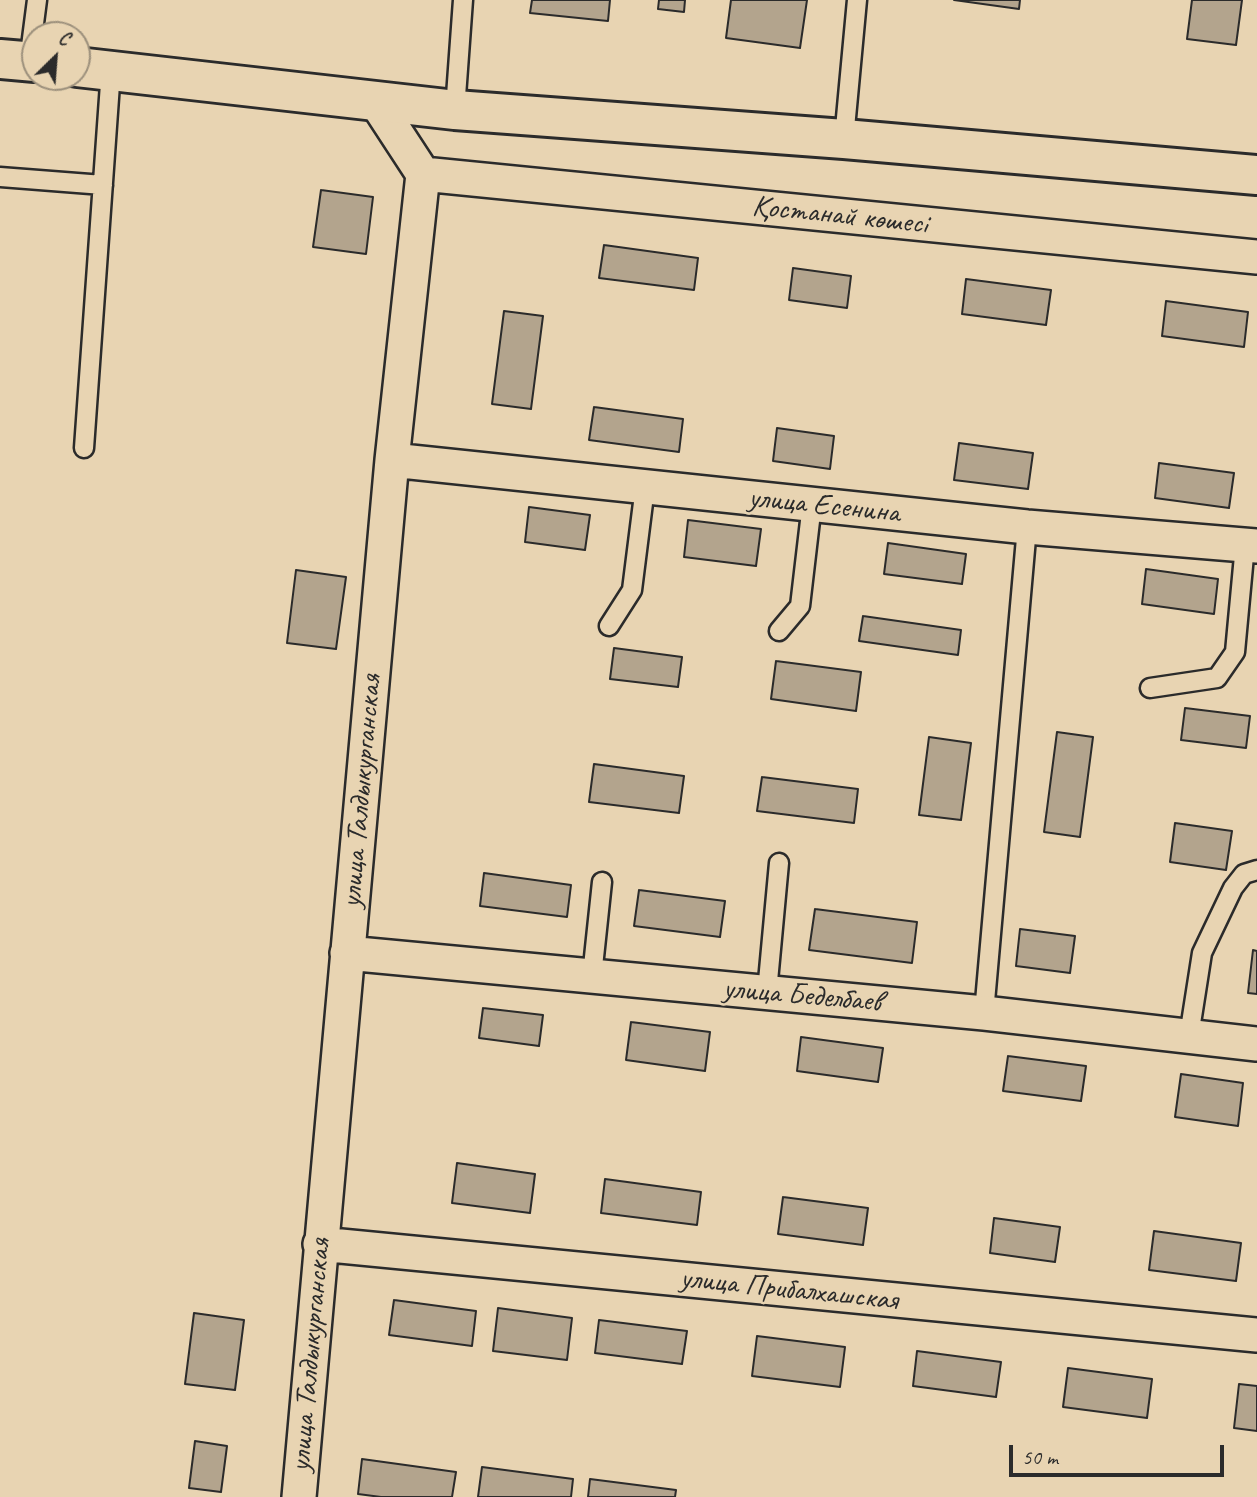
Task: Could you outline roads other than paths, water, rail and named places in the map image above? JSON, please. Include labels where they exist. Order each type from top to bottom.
[{"type":"street","points":[[94,69],[455,110],[844,139],[1257,175]]},
{"type":"street","points":[[374,99],[423,174]]},
{"type":"street","name":"Қостанай көшесі","points":[[423,174],[1257,257]]},
{"type":"street","name":"улица Талдыкурганская","points":[[299,1497],[392,460],[423,174]]},
{"type":"street","name":"улица Есенина","points":[[392,460],[1027,527],[1251,546]]},
{"type":"street","name":"улица Беделбаев","points":[[347,953],[984,1013],[1257,1044]]},
{"type":"street","name":"улица Прибалхашская","points":[[320,1244],[1257,1335]]},
{"type":"lane","points":[[31,21],[37,0]]},
{"type":"lane","points":[[455,110],[463,0]]},
{"type":"lane","points":[[844,139],[857,0]]},
{"type":"lane","points":[[84,448],[103,185],[94,69]]},
{"type":"lane","points":[[0,177],[103,185]]},
{"type":"lane","points":[[609,626],[632,590],[645,487]]},
{"type":"lane","points":[[779,631],[800,606],[812,505]]},
{"type":"lane","points":[[984,1013],[1027,527]]},
{"type":"lane","points":[[1150,688],[1217,678],[1235,652],[1251,546]]},
{"type":"lane","points":[[767,992],[779,863]]},
{"type":"lane","points":[[1189,1036],[1202,953],[1233,888],[1244,874],[1257,870]]},
{"type":"lane","points":[[592,976],[602,882]]}]
